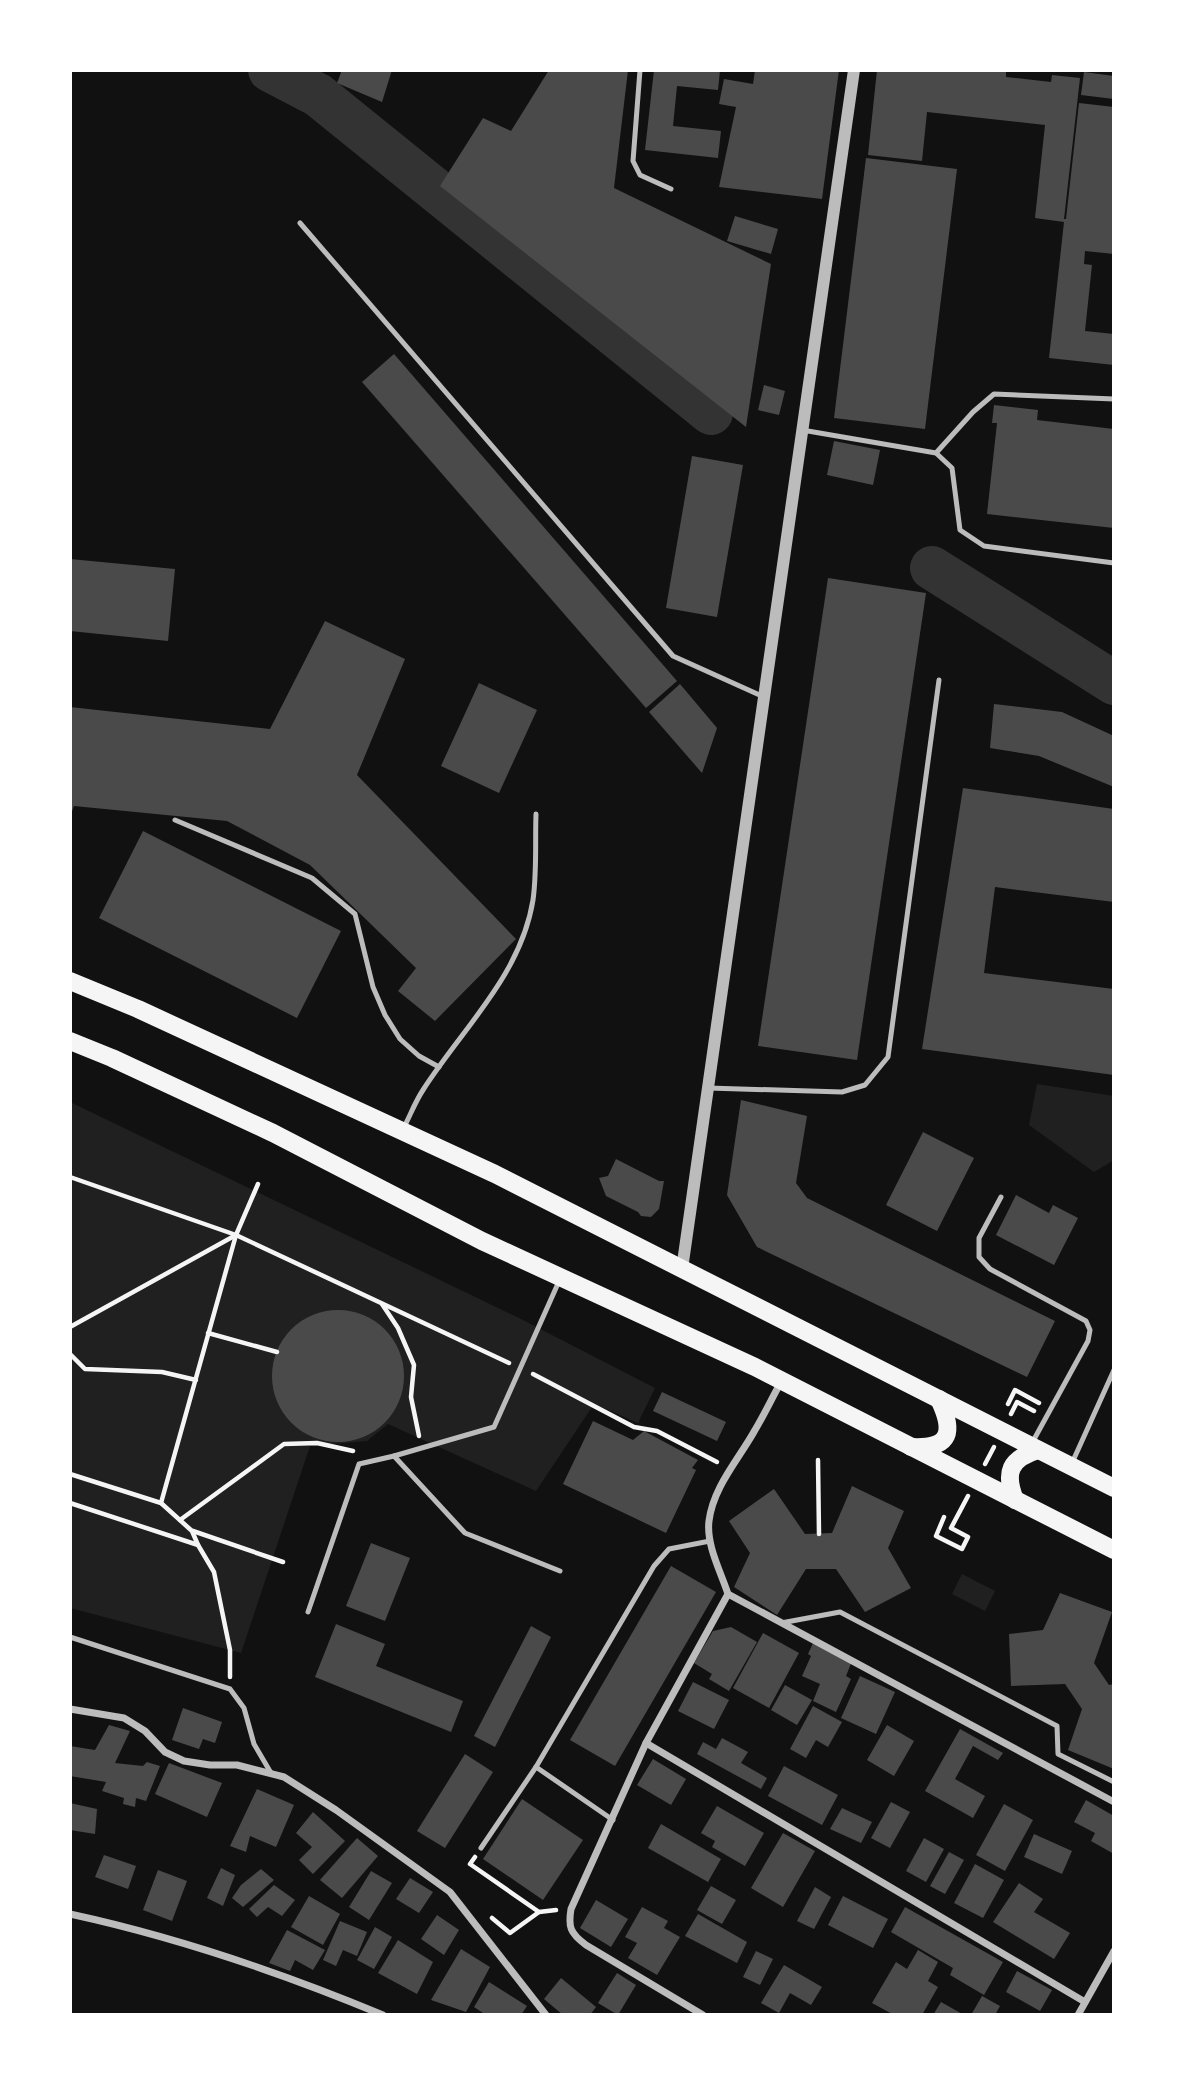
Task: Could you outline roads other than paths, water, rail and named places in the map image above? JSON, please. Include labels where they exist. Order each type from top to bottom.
[{"type":"main road","points":[[70,981],[138,1009],[495,1174],[1114,1488]]},
{"type":"main road","points":[[70,1041],[273,1133],[482,1241],[782,1381],[1114,1550]]},
{"type":"main road","points":[[911,1447],[926,1448],[938,1444],[947,1435],[949,1425],[939,1399]]},
{"type":"main road","points":[[1015,1500],[1009,1475],[1012,1467],[1035,1448]]},
{"type":"street","points":[[682,1269],[854,70]]},
{"type":"street","points":[[782,1381],[754,1432],[730,1468],[709,1521],[710,1541],[728,1594],[1114,1802]]},
{"type":"street","points":[[703,2015],[576,1938],[569,1925],[571,1909],[646,1743],[728,1594]]},
{"type":"street","points":[[70,1709],[124,1718],[145,1731],[165,1752],[184,1761],[237,1765],[284,1777],[336,1810],[450,1892],[546,2015]]},
{"type":"street","points":[[646,1743],[1085,2002]]},
{"type":"street","points":[[70,1914],[208,1951],[383,2015]]},
{"type":"street","points":[[1078,2015],[1110,1966],[1114,1951]]},
{"type":"lane","points":[[640,70],[633,161],[640,175],[671,189]]},
{"type":"lane","points":[[300,223],[673,656],[764,697]]},
{"type":"lane","points":[[936,453],[993,394],[1114,399]]},
{"type":"lane","points":[[802,430],[936,453],[952,468],[960,530],[984,546],[1114,563]]},
{"type":"lane","points":[[708,1087],[842,1091],[865,1085],[888,1057],[939,680]]},
{"type":"lane","points":[[402,1131],[421,1091],[510,966],[533,900],[536,814]]},
{"type":"lane","points":[[175,820],[312,878],[355,914],[373,987],[385,1015],[400,1039],[419,1056],[439,1068]]},
{"type":"lane","points":[[1001,1197],[979,1238],[979,1257],[990,1269],[1086,1321],[1090,1330],[1088,1341],[1035,1448]]},
{"type":"lane","points":[[308,1612],[359,1464],[494,1427],[561,1277]]},
{"type":"lane","points":[[1071,1466],[1114,1370]]},
{"type":"lane","points":[[394,1456],[465,1533],[560,1571]]},
{"type":"lane","points":[[481,1848],[536,1767],[654,1566],[669,1549],[710,1541]]},
{"type":"lane","points":[[781,1623],[840,1612],[1057,1726],[1058,1754],[1114,1782]]},
{"type":"lane","points":[[70,1637],[230,1689],[244,1708],[254,1744],[271,1773]]},
{"type":"lane","points":[[536,1767],[613,1819]]},
{"type":"waterway","points":[[270,70],[318,95],[711,413]]},
{"type":"waterway","points":[[932,568],[1114,683]]}]
